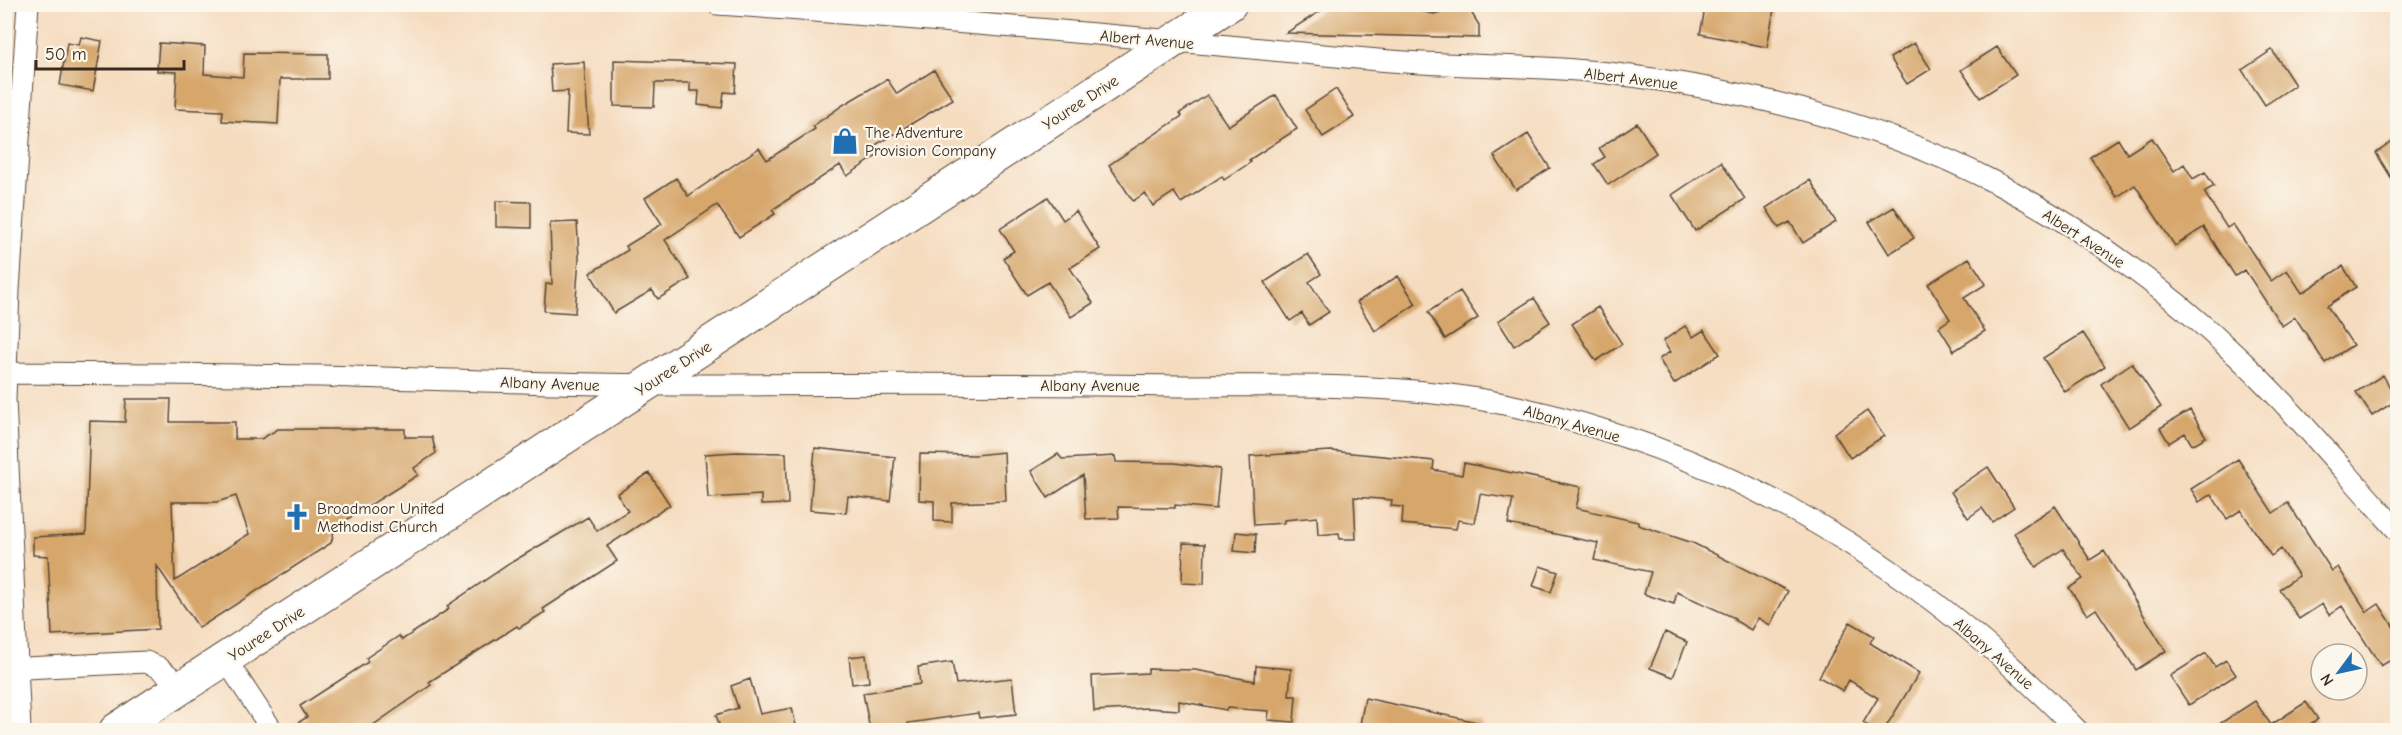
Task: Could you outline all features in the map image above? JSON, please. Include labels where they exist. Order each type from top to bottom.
[{"type":"main road","name":"Youree Drive","points":[[116,730],[1230,4]]},
{"type":"street","points":[[20,730],[11,669],[5,373],[28,4]]},
{"type":"street","name":"Albert Avenue","points":[[717,4],[1391,61],[1605,73],[1707,88],[1804,110],[1915,146],[2000,185],[2074,228],[2179,304],[2241,360],[2282,402],[2397,531]]},
{"type":"street","name":"Albany Avenue","points":[[5,373],[315,376],[645,386],[995,384],[1349,387],[1389,389],[1509,405],[1582,423],[1670,453],[1753,488],[1822,525],[1924,592],[2047,699],[2078,730]]},
{"type":"street","points":[[226,660],[272,730]]},
{"type":"street","points":[[11,669],[146,662],[158,666],[183,687]]},
{"type":"building","points":[[1331,4],[1408,4],[1419,11],[1434,14],[1466,4],[1479,25],[1479,38],[1286,33]]},
{"type":"building","points":[[1697,4],[1775,4],[1767,47],[1700,34],[1704,14]]},
{"type":"building","points":[[81,37],[102,41],[93,91],[60,85],[67,43],[79,45]]},
{"type":"building","points":[[159,43],[205,46],[204,74],[243,77],[244,53],[328,54],[328,79],[280,79],[278,124],[222,121],[223,111],[175,109],[177,72],[157,71]]},
{"type":"building","points":[[1914,43],[1931,69],[1907,84],[1890,58]]},
{"type":"building","points":[[1997,47],[2016,75],[1980,98],[1961,70]]},
{"type":"building","points":[[2272,50],[2295,85],[2265,105],[2242,70]]},
{"type":"building","points":[[614,60],[737,64],[735,93],[724,92],[722,108],[698,105],[699,91],[690,91],[690,83],[655,83],[654,107],[614,106]]},
{"type":"building","points":[[584,62],[589,134],[566,133],[568,91],[552,92],[550,64]]},
{"type":"building","points":[[934,70],[953,99],[872,147],[878,155],[847,176],[840,165],[772,210],[775,214],[739,237],[717,205],[665,240],[690,279],[658,299],[652,290],[614,313],[590,273],[628,250],[626,246],[662,224],[645,198],[676,178],[688,196],[759,148],[767,160],[815,129],[813,126],[843,105],[887,79],[897,94]]},
{"type":"building","points":[[1336,89],[1354,117],[1323,137],[1305,110]]},
{"type":"building","points":[[1207,95],[1228,126],[1276,95],[1297,129],[1249,160],[1251,162],[1224,180],[1222,176],[1181,203],[1174,192],[1153,206],[1145,193],[1133,201],[1109,165],[1182,116],[1180,113]]},
{"type":"building","points":[[1637,123],[1656,153],[1608,185],[1594,164],[1605,157],[1599,148]]},
{"type":"building","points":[[1528,134],[1550,168],[1516,190],[1494,156]]},
{"type":"building","points":[[2152,138],[2174,171],[2184,164],[2193,179],[2205,172],[2214,186],[2204,192],[2227,228],[2233,224],[2271,281],[2287,270],[2302,293],[2343,266],[2356,287],[2327,306],[2353,345],[2325,363],[2295,317],[2282,326],[2245,270],[2235,276],[2204,227],[2175,246],[2135,185],[2117,197],[2090,157],[2118,139],[2127,154]]},
{"type":"building","points":[[2397,139],[2397,187],[2376,153]]},
{"type":"building","points":[[1721,162],[1745,199],[1695,231],[1672,195]]},
{"type":"building","points":[[1810,180],[1836,222],[1803,243],[1790,222],[1779,228],[1766,208]]},
{"type":"building","points":[[1048,197],[1063,220],[1076,211],[1100,249],[1070,268],[1093,303],[1071,317],[1048,282],[1027,295],[1003,258],[1014,251],[1000,229]]},
{"type":"building","points":[[496,201],[531,202],[531,228],[496,227]]},
{"type":"building","points":[[1894,207],[1914,238],[1889,254],[1869,222]]},
{"type":"building","points":[[577,222],[579,257],[575,313],[544,311],[546,284],[552,284],[550,223]]},
{"type":"building","points":[[1308,254],[1321,274],[1309,282],[1329,312],[1309,325],[1302,313],[1290,321],[1265,282]]},
{"type":"building","points":[[1969,258],[1986,284],[1964,298],[1985,331],[1954,351],[1939,327],[1950,319],[1928,284]]},
{"type":"building","points":[[1398,276],[1416,304],[1375,331],[1357,302]]},
{"type":"building","points":[[1460,291],[1478,318],[1445,339],[1428,312]]},
{"type":"building","points":[[1534,298],[1550,322],[1514,346],[1498,321]]},
{"type":"building","points":[[1598,307],[1622,344],[1596,361],[1572,324]]},
{"type":"building","points":[[1685,326],[1693,337],[1704,330],[1720,354],[1674,384],[1659,359],[1670,352],[1663,341]]},
{"type":"building","points":[[2083,333],[2105,366],[2065,392],[2043,358]]},
{"type":"building","points":[[2132,363],[2161,407],[2129,428],[2101,384]]},
{"type":"building","points":[[2383,375],[2397,400],[2372,416],[2356,392]]},
{"type":"building","name":"Broadmoor United Methodist Church","points":[[126,399],[171,399],[170,422],[235,422],[235,439],[261,439],[278,429],[405,429],[405,437],[432,437],[436,453],[414,468],[418,475],[335,527],[331,543],[199,628],[157,566],[158,629],[52,635],[48,556],[33,555],[33,537],[86,534],[90,421],[125,422]],"holes":[[[236,496],[249,534],[175,581],[172,502],[217,502]]]},
{"type":"building","points":[[2190,410],[2206,437],[2192,445],[2185,433],[2169,443],[2160,428]]},
{"type":"building","points":[[1867,411],[1884,436],[1850,458],[1834,433]]},
{"type":"building","points":[[815,448],[895,457],[890,501],[848,496],[846,513],[810,510]]},
{"type":"building","points":[[1331,451],[1434,461],[1433,470],[1462,475],[1464,463],[1581,487],[1576,508],[1638,522],[1638,525],[1693,543],[1788,591],[1770,625],[1758,618],[1751,630],[1734,620],[1735,618],[1677,592],[1674,604],[1644,594],[1651,572],[1594,560],[1598,543],[1508,524],[1513,499],[1480,494],[1475,523],[1458,520],[1456,529],[1402,524],[1403,507],[1391,506],[1392,500],[1354,497],[1356,539],[1340,539],[1339,533],[1318,535],[1317,517],[1254,525],[1250,456]]},
{"type":"building","points":[[1004,452],[1006,501],[952,503],[952,522],[934,521],[934,501],[919,500],[920,454],[975,455]]},
{"type":"building","points":[[786,453],[788,504],[761,505],[761,495],[708,498],[705,454]]},
{"type":"building","points":[[1058,454],[1062,459],[1115,456],[1116,462],[1175,463],[1220,469],[1216,509],[1175,505],[1175,508],[1118,507],[1119,518],[1086,519],[1083,475],[1048,498],[1031,471]]},
{"type":"building","points":[[2238,459],[2273,513],[2288,503],[2332,571],[2338,567],[2367,612],[2379,604],[2397,632],[2397,656],[2381,666],[2369,648],[2369,642],[2365,642],[2342,606],[2329,615],[2322,604],[2299,619],[2279,589],[2299,576],[2281,549],[2271,556],[2241,510],[2227,519],[2211,494],[2199,502],[2191,489]]},
{"type":"building","points":[[1988,467],[2014,507],[1992,522],[1982,508],[1968,518],[1951,492]]},
{"type":"building","points":[[649,473],[670,505],[607,546],[617,561],[543,609],[545,612],[519,628],[517,626],[429,682],[431,685],[366,730],[287,730],[307,717],[300,706],[368,662],[366,658],[399,636],[402,640],[449,609],[447,606],[512,562],[588,517],[597,531],[628,511],[617,494]]},
{"type":"building","points":[[2055,506],[2090,560],[2104,551],[2166,651],[2136,670],[2096,609],[2087,615],[2069,588],[2083,579],[2063,549],[2036,567],[2014,533]]},
{"type":"building","points":[[1236,532],[1256,534],[1255,553],[1234,551]]},
{"type":"building","points":[[1183,543],[1205,544],[1204,584],[1182,583]]},
{"type":"building","points":[[1540,566],[1558,572],[1551,592],[1533,586]]},
{"type":"building","points":[[1850,622],[1874,636],[1870,643],[1919,673],[1884,730],[1875,730],[1863,723],[1878,698],[1849,680],[1843,691],[1819,677]]},
{"type":"building","points":[[1665,632],[1687,642],[1673,677],[1650,668]]},
{"type":"building","points":[[2206,653],[2215,667],[2226,660],[2236,675],[2189,705],[2170,676]]},
{"type":"building","points":[[866,655],[869,682],[852,684],[849,657]]},
{"type":"building","points":[[952,662],[956,684],[1012,678],[1016,714],[979,718],[978,713],[908,723],[909,727],[870,730],[863,693],[920,684],[918,667]]},
{"type":"building","points":[[1256,666],[1291,669],[1289,696],[1296,696],[1294,722],[1268,720],[1269,711],[1227,708],[1226,710],[1179,701],[1179,710],[1148,708],[1094,711],[1092,676],[1148,673],[1148,669],[1195,670],[1255,681]]},
{"type":"building","points":[[750,679],[760,714],[792,708],[797,730],[721,730],[716,715],[738,708],[731,686]]},
{"type":"building","points":[[1365,698],[1482,723],[1481,730],[1359,730]]},
{"type":"building","points":[[2255,701],[2271,725],[2306,702],[2318,719],[2301,730],[2210,730]]},
{"type":"place","name":"The Adventure Provision Company","points":[[845,141]]},
{"type":"place","name":"Broadmoor United Methodist Church","points":[[297,517]]}]
